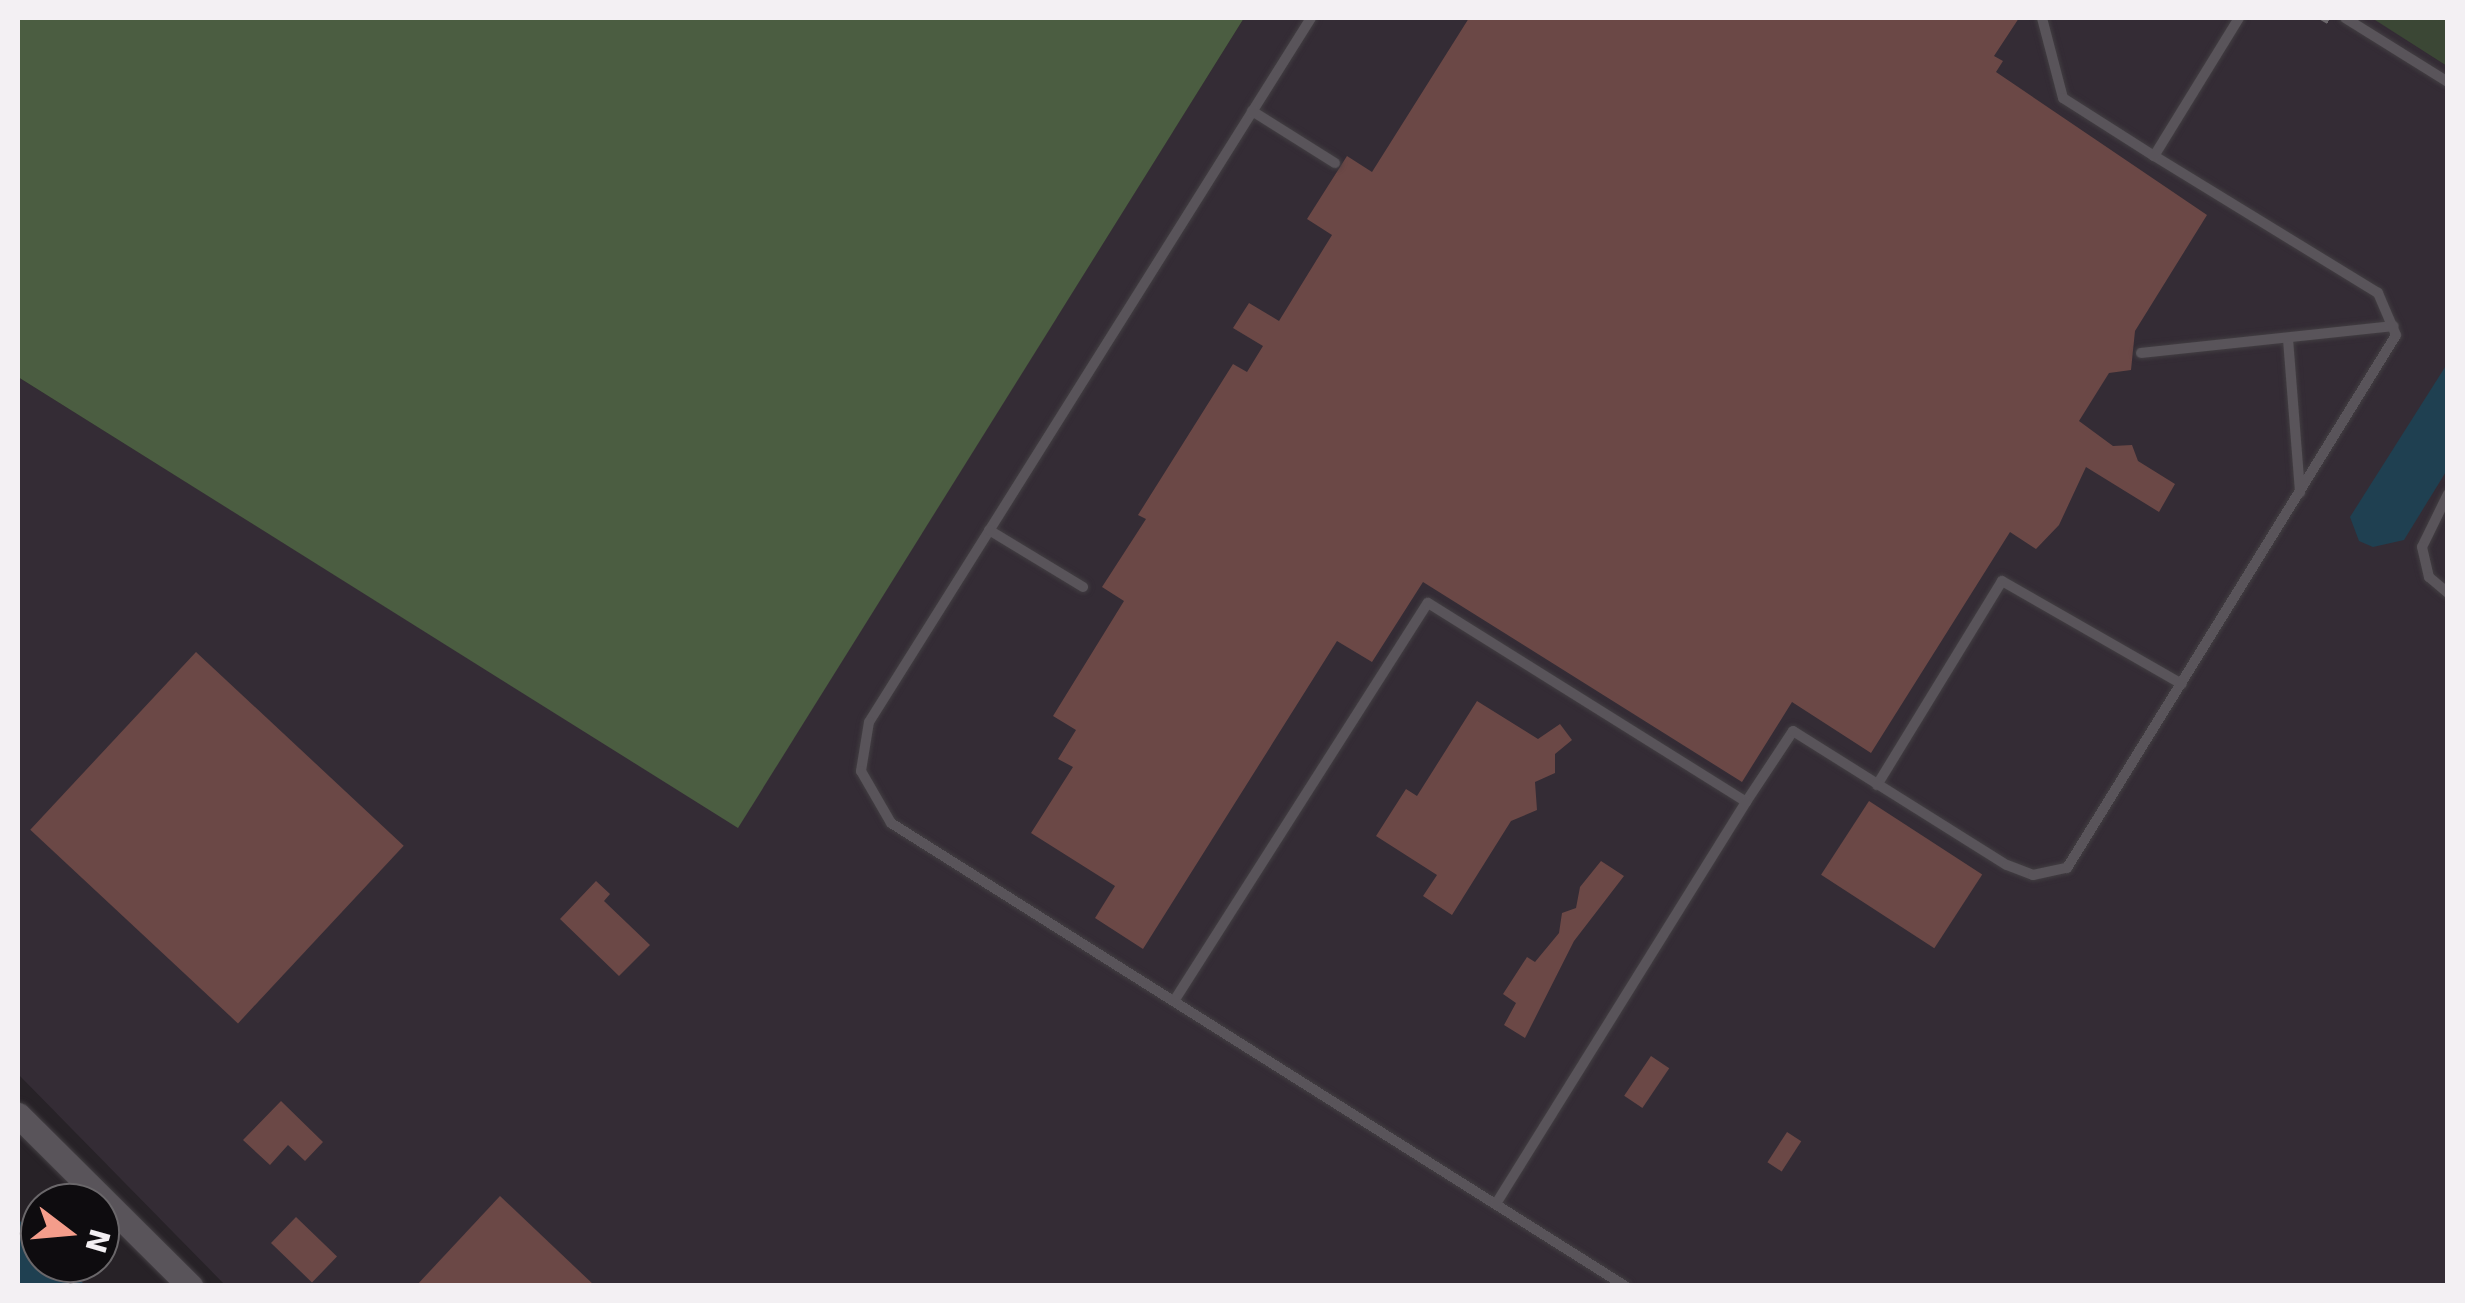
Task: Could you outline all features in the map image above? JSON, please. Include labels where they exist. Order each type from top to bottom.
[{"type":"street","points":[[18,1115],[190,1286]]},
{"type":"lane","points":[[1311,18],[869,722],[861,770],[868,792],[891,823],[1625,1286]]},
{"type":"lane","points":[[1496,1204],[1792,731],[2007,865],[2033,875],[2067,868],[2391,350],[2394,326],[2378,293],[2063,98],[2042,18]]},
{"type":"lane","points":[[2154,156],[2239,18]]},
{"type":"lane","points":[[2345,18],[2448,82]]},
{"type":"lane","points":[[1252,111],[1335,163]]},
{"type":"lane","points":[[2141,353],[2394,326]]},
{"type":"lane","points":[[2288,339],[2300,494]]},
{"type":"lane","points":[[2448,494],[2422,547],[2429,576],[2448,593]]},
{"type":"lane","points":[[989,530],[1084,587]]},
{"type":"lane","points":[[1876,784],[2002,581],[2182,684]]},
{"type":"lane","points":[[1174,1002],[1428,603],[1746,802]]},
{"type":"shaded area","points":[[1244,18],[2447,18],[2447,1285],[225,1285],[18,1074],[18,377],[738,827]]},
{"type":"green space","points":[[18,18],[1244,18],[738,828],[18,377]]},
{"type":"green space","points":[[2372,18],[2447,18],[2447,66]]},
{"type":"water","points":[[2447,364],[2447,470],[2404,540],[2373,547],[2359,541],[2350,517]]},
{"type":"water","points":[[18,1219],[20,1283],[85,1285],[18,1285]]},
{"type":"building","points":[[1469,18],[2019,18],[1994,56],[2003,61],[1996,72],[2207,215],[2135,331],[2131,370],[2109,373],[2079,421],[2113,446],[2132,445],[2138,461],[2175,484],[2159,512],[2086,467],[2059,525],[2036,549],[2010,532],[1871,753],[1792,702],[1742,782],[1423,582],[1372,662],[1337,641],[1143,949],[1095,918],[1115,886],[1031,833],[1073,767],[1058,759],[1076,730],[1053,716],[1124,601],[1102,587],[1146,519],[1138,515],[1233,364],[1247,372],[1263,346],[1233,328],[1249,303],[1279,321],[1332,235],[1307,219],[1347,156],[1372,172]]},
{"type":"building","points":[[196,652],[404,846],[238,1023],[30,830]]},
{"type":"building","points":[[1477,701],[1538,739],[1560,724],[1572,740],[1555,754],[1555,773],[1535,782],[1537,810],[1511,821],[1452,915],[1423,896],[1437,875],[1376,836],[1406,789],[1417,796]]},
{"type":"building","points":[[1869,801],[1982,875],[1934,948],[1821,875]]},
{"type":"building","points":[[1601,861],[1624,876],[1574,941],[1525,1038],[1504,1025],[1516,1003],[1503,994],[1527,957],[1535,962],[1559,933],[1562,913],[1576,908],[1580,887]]},
{"type":"building","points":[[596,881],[610,894],[604,901],[650,945],[619,976],[560,919]]},
{"type":"building","points":[[1651,1056],[1669,1068],[1642,1108],[1624,1096]]},
{"type":"building","points":[[281,1101],[323,1142],[305,1161],[288,1145],[270,1165],[243,1140]]},
{"type":"building","points":[[1787,1132],[1801,1141],[1782,1171],[1767,1162]]},
{"type":"building","points":[[500,1196],[595,1286],[416,1286]]},
{"type":"building","points":[[296,1217],[337,1257],[312,1282],[271,1243]]}]
